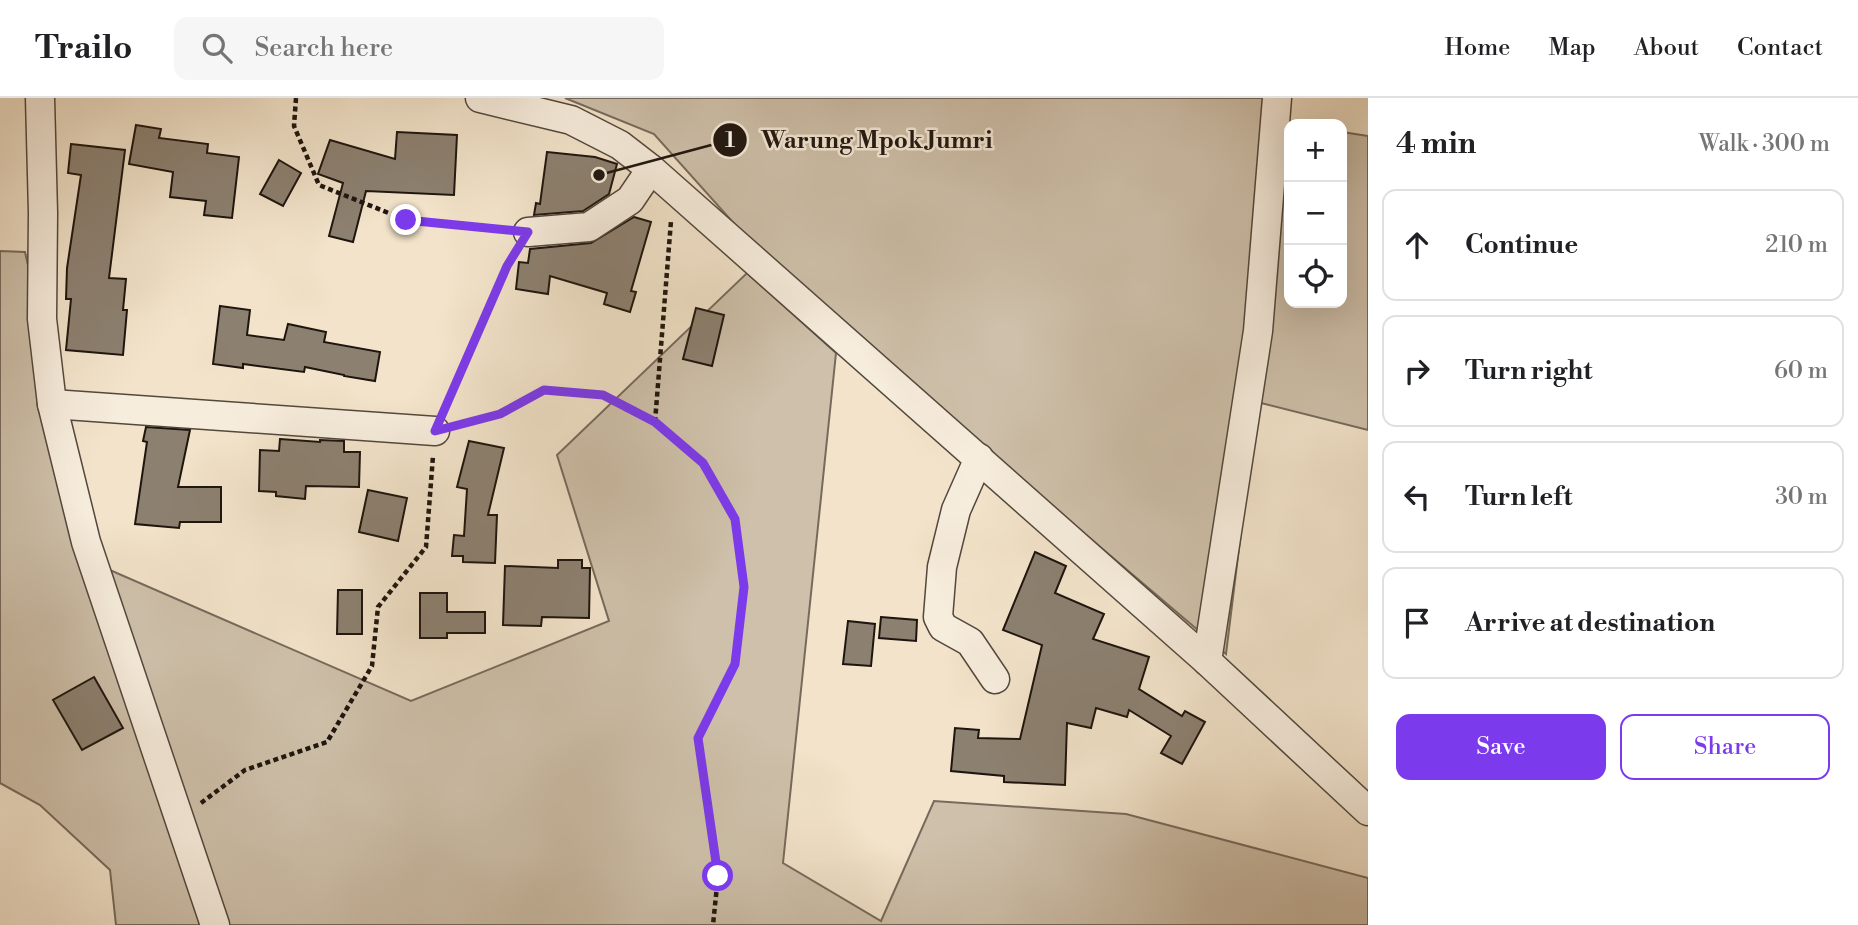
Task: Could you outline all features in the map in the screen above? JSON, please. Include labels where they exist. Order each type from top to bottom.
[{"type":"street","points":[[40,98],[42,319],[52,404],[86,542],[215,925]]},
{"type":"street","points":[[480,98],[571,120],[620,145],[651,169],[1207,661],[1368,811]]},
{"type":"street","points":[[1207,661],[1258,331],[1276,98]]},
{"type":"street","points":[[528,232],[589,227],[630,200],[651,169]]},
{"type":"street","points":[[52,404],[435,431]]},
{"type":"street","points":[[979,458],[956,510],[942,567],[938,617],[943,627],[970,642],[995,679]]},
{"type":"path","points":[[181,818],[244,771],[327,742],[372,666],[378,607],[426,547],[435,431],[507,266],[528,232],[406,220],[319,185],[294,126],[296,98]]},
{"type":"path","points":[[655,422],[674,188]]},
{"type":"path","points":[[435,431],[500,414],[544,390],[603,395],[655,422],[703,463],[735,519],[744,587],[735,664],[698,738],[718,876],[713,925]]},
{"type":"shaded area","points":[[565,98],[1277,98],[1276,123],[1284,124],[1284,308],[1347,308],[1347,133],[1368,136],[1368,430],[1257,402],[1226,654],[838,324],[764,257],[654,134]]},
{"type":"shaded area","points":[[0,251],[25,252],[96,564],[411,701],[609,621],[557,455],[747,273],[836,353],[783,863],[881,921],[934,801],[1126,814],[1368,878],[1368,925],[116,925],[110,870],[40,805],[0,783]]},
{"type":"building","points":[[136,125],[161,129],[159,138],[208,144],[207,153],[239,157],[232,218],[204,215],[206,201],[170,197],[173,172],[129,164]]},
{"type":"building","points":[[397,132],[457,135],[454,195],[366,191],[353,242],[329,236],[343,183],[318,174],[330,140],[395,159]]},
{"type":"building","points":[[71,144],[125,150],[109,278],[126,279],[123,310],[127,310],[123,355],[66,350],[71,299],[66,299],[67,268],[81,175],[68,173]]},
{"type":"building","points":[[547,152],[595,157],[617,164],[609,194],[583,211],[534,215],[536,203],[540,204]]},
{"type":"building","points":[[279,160],[301,173],[283,206],[260,194]]},
{"type":"building","points":[[634,217],[651,222],[631,291],[636,292],[630,312],[604,304],[607,293],[550,276],[548,294],[516,289],[519,262],[528,263],[530,249],[591,243]]},
{"type":"building","points":[[220,306],[250,310],[247,335],[284,340],[288,324],[326,332],[324,342],[380,352],[375,381],[305,367],[304,372],[243,364],[243,368],[213,364]]},
{"type":"building","points":[[696,308],[724,315],[712,366],[683,359]]},
{"type":"building","points":[[146,427],[190,430],[178,487],[221,487],[221,522],[180,522],[179,528],[135,524],[147,442],[143,441]]},
{"type":"building","points":[[280,439],[344,441],[344,452],[360,452],[359,487],[306,486],[305,499],[259,491],[260,450],[279,451]]},
{"type":"building","points":[[469,441],[504,448],[488,515],[497,515],[495,563],[463,562],[463,556],[452,556],[454,535],[464,536],[467,489],[457,487]]},
{"type":"building","points":[[368,490],[407,498],[398,541],[359,532]]},
{"type":"building","points":[[1035,552],[1066,566],[1055,593],[1104,614],[1093,639],[1149,657],[1139,689],[1182,716],[1185,711],[1205,722],[1182,764],[1161,753],[1171,736],[1129,710],[1127,717],[1096,708],[1091,728],[1067,723],[1065,785],[1004,782],[1004,776],[951,771],[955,728],[979,730],[978,738],[1020,739],[1042,645],[1003,630]]},
{"type":"building","points":[[558,560],[582,560],[582,568],[590,568],[589,618],[542,617],[541,626],[503,625],[505,566],[558,568]]},
{"type":"building","points":[[338,590],[362,590],[362,634],[337,634]]},
{"type":"building","points":[[420,593],[447,593],[447,612],[485,612],[485,633],[447,633],[447,638],[420,638]]},
{"type":"building","points":[[881,617],[917,620],[916,641],[879,638]]},
{"type":"building","points":[[848,621],[875,624],[871,666],[843,664]]},
{"type":"building","points":[[94,677],[123,728],[82,750],[53,700]]},
{"type":"place","name":"Warung Mpok Jumri","points":[[599,175]]},
{"type":"route","points":[[406,220],[528,232],[507,266],[435,431],[500,414],[544,390],[603,395],[655,422],[703,463],[735,519],[744,587],[735,664],[698,738],[718,876]]}]
